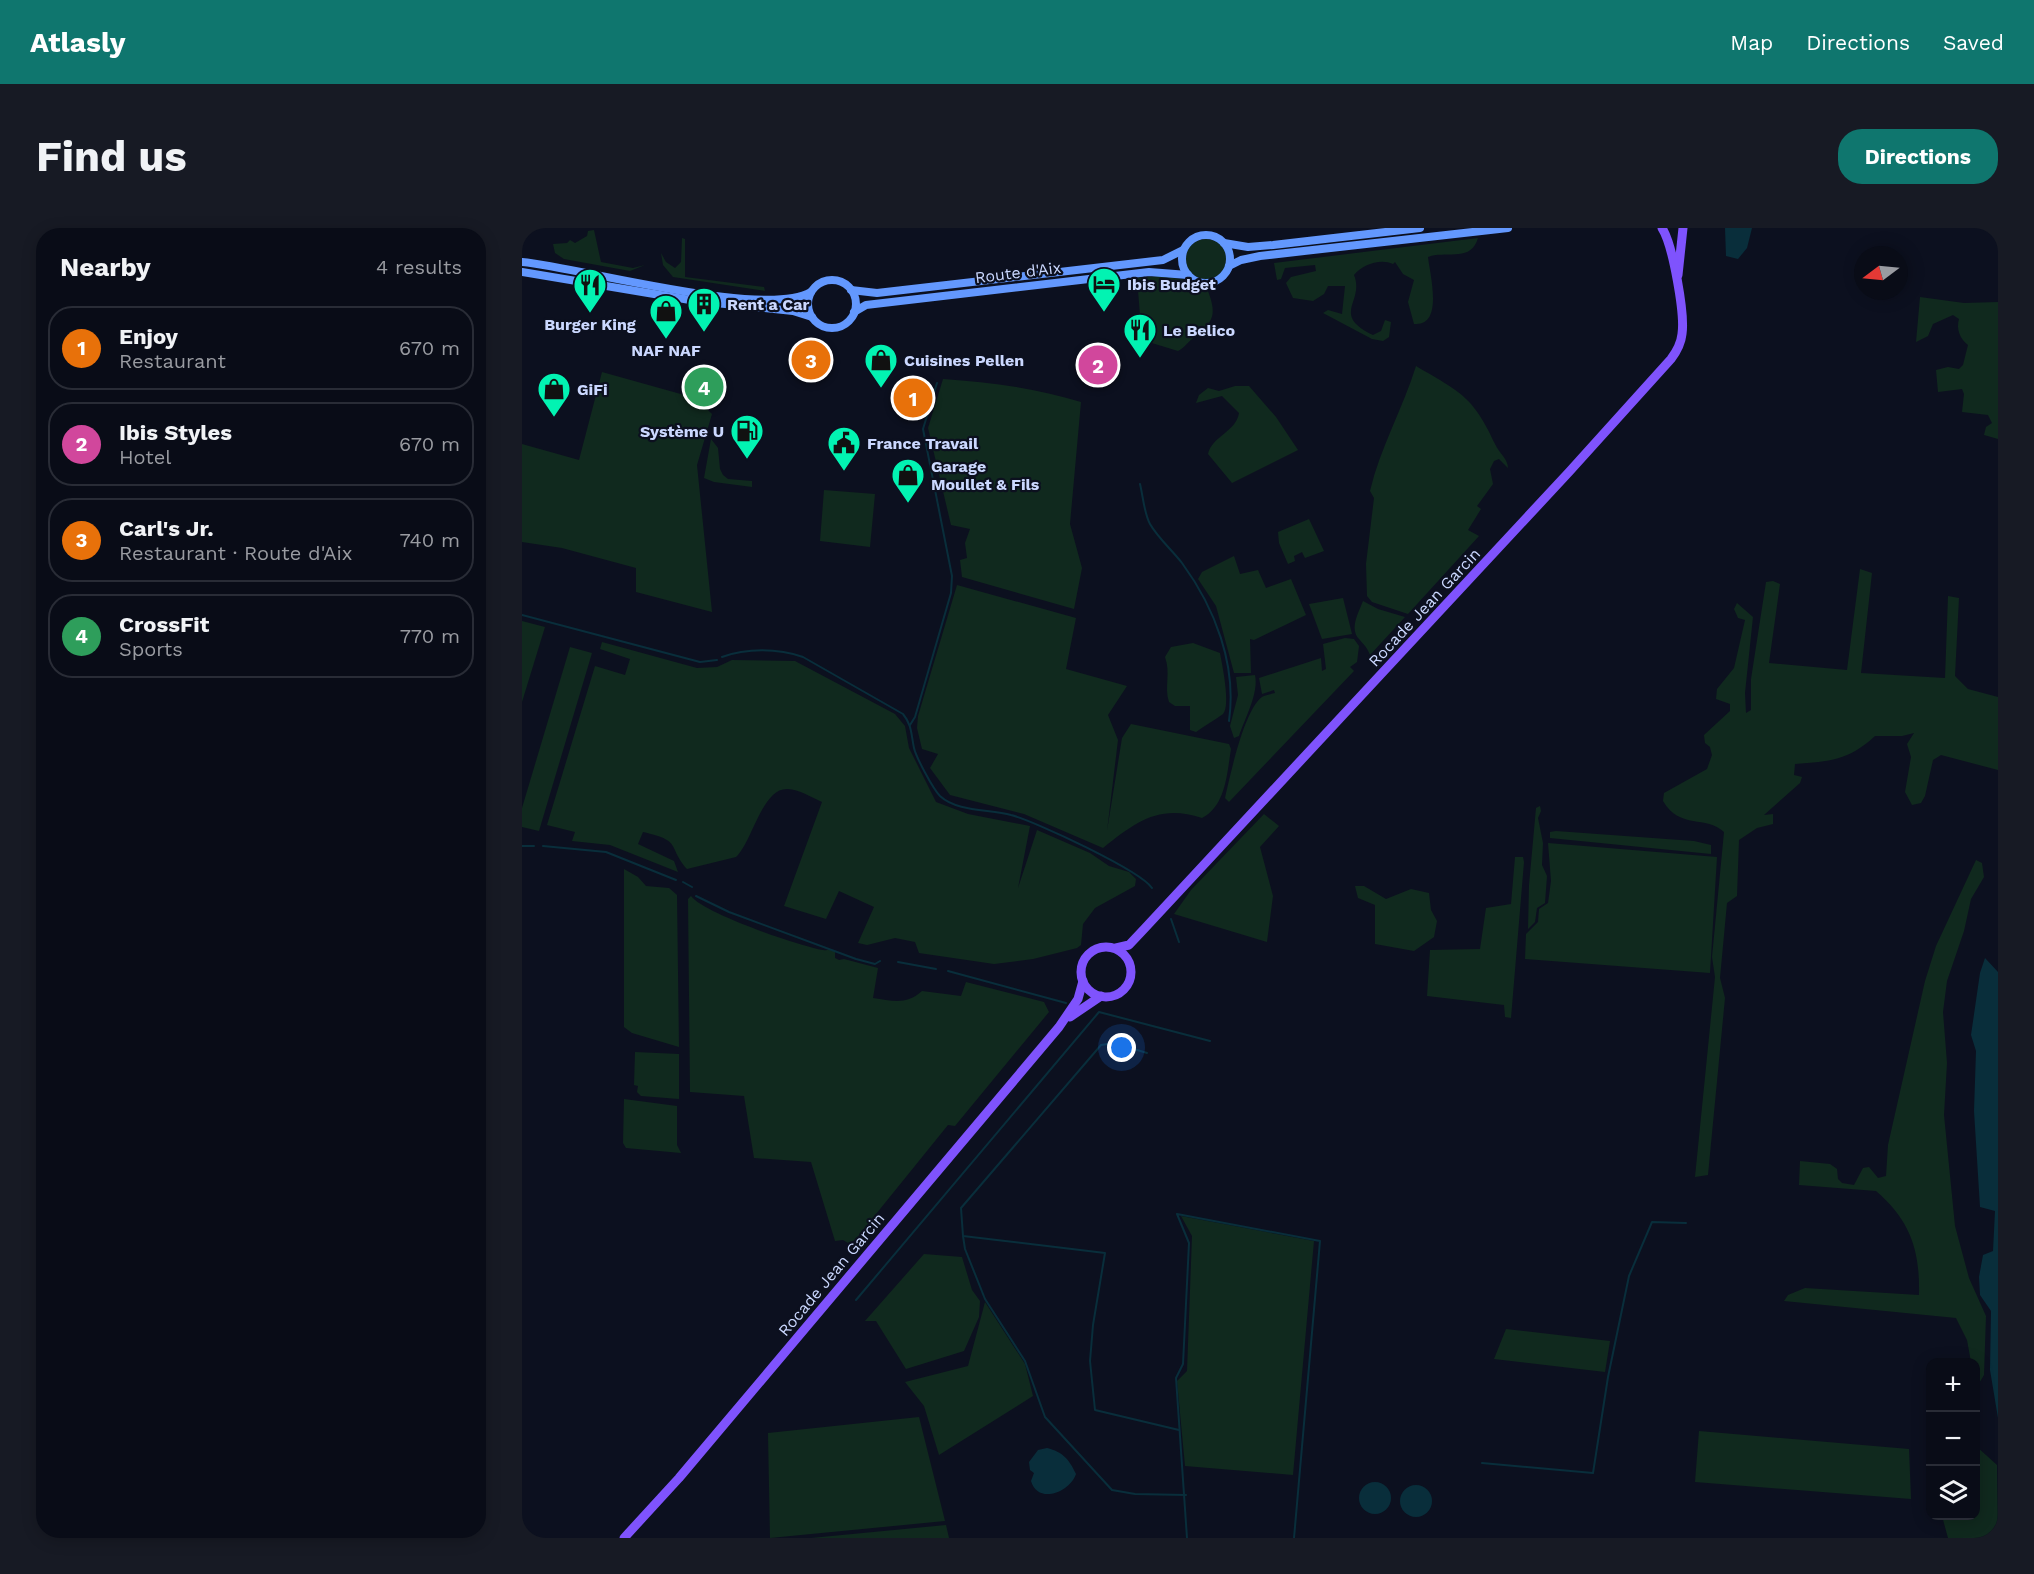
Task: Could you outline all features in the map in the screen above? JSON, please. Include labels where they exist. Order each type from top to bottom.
[{"type":"main road","points":[[1224,243],[1229,254],[1228,266],[1222,276],[1211,282],[1194,280],[1183,267],[1183,250],[1187,244],[1199,236],[1213,236],[1224,243],[1248,247],[1420,228]]},
{"type":"main road","points":[[1228,266],[1241,260],[1260,256],[1508,228]]},
{"type":"main road","name":"Rocade Jean Garcin","points":[[1116,948],[1129,945],[1569,472],[1671,359],[1680,345],[1682,315],[1672,252],[1662,228]]},
{"type":"main road","name":"Rocade Jean Garcin","points":[[1677,286],[1683,228]]},
{"type":"main road","name":"Route d'Aix","points":[[851,290],[884,292],[1163,260],[1183,250]]},
{"type":"main road","points":[[522,261],[730,297],[788,301],[811,292],[819,284],[828,281],[844,284],[851,290],[854,297],[854,312],[843,325],[826,328],[812,317],[793,311],[696,301],[522,272]]},
{"type":"main road","name":"Route d'Aix","points":[[854,312],[866,305],[1149,272],[1188,274]]},
{"type":"main road","points":[[811,292],[808,309],[812,317]]},
{"type":"main road","name":"Rocade Jean Garcin","points":[[1130,966],[1133,947],[1145,928]]},
{"type":"main road","points":[[1102,947],[1116,948],[1130,966],[1131,975],[1124,988],[1113,996],[1101,996],[1090,991],[1083,981],[1081,968],[1086,956],[1102,947]]},
{"type":"main road","name":"Rocade Jean Garcin","points":[[624,1538],[679,1478],[1059,1027],[1078,999],[1083,981]]},
{"type":"main road","name":"Rocade Jean Garcin","points":[[1059,1027],[1087,1003],[1101,996]]},
{"type":"green space","points":[[594,230],[601,262],[633,268],[645,265],[630,271],[564,259],[555,253],[553,244],[567,243],[570,240],[575,243],[587,236],[588,231]]},
{"type":"green space","points":[[682,238],[685,239],[685,277],[764,287],[765,291],[673,277],[663,265],[661,253],[666,262],[675,268],[681,262]]},
{"type":"green space","points":[[1478,238],[1470,251],[1428,257],[1433,298],[1429,317],[1423,323],[1414,324],[1408,302],[1414,280],[1403,274],[1395,262],[1393,264],[1383,262],[1372,264],[1362,268],[1354,275],[1356,293],[1351,314],[1353,321],[1373,335],[1381,331],[1385,320],[1391,322],[1389,337],[1383,341],[1372,339],[1323,313],[1328,310],[1342,314],[1345,286],[1328,286],[1324,294],[1313,301],[1293,298],[1286,283],[1291,277],[1316,271],[1315,265],[1285,268],[1281,279],[1277,280],[1274,263]]},
{"type":"green space","points":[[1206,239],[1220,245],[1226,259],[1220,273],[1206,279],[1192,273],[1186,259],[1192,245]]},
{"type":"green space","points":[[1160,276],[1186,280],[1199,289],[1208,291],[1213,308],[1211,319],[1204,328],[1178,351],[1142,340],[1137,278]]},
{"type":"green space","points":[[1920,297],[1964,303],[1998,302],[1998,439],[1984,435],[1986,427],[1992,423],[1988,415],[1962,412],[1964,394],[1962,389],[1938,392],[1936,370],[1948,367],[1959,369],[1963,365],[1968,345],[1959,334],[1959,319],[1953,315],[1933,324],[1928,336],[1916,342]]},
{"type":"green space","points":[[1416,366],[1455,389],[1472,405],[1480,415],[1508,468],[1499,459],[1494,461],[1490,469],[1493,484],[1477,506],[1481,509],[1468,530],[1479,536],[1408,614],[1372,602],[1367,596],[1366,564],[1374,498],[1370,491],[1374,475]]},
{"type":"green space","points":[[602,372],[695,398],[712,414],[697,465],[712,612],[636,592],[636,568],[562,548],[522,542],[522,444],[579,460]]},
{"type":"green space","points":[[943,379],[1012,386],[1081,402],[1070,524],[1082,568],[1074,609],[962,577],[960,560],[967,558],[965,543],[970,529],[951,525],[928,428]]},
{"type":"green space","points":[[1235,386],[1249,386],[1276,417],[1298,450],[1232,483],[1208,454],[1214,443],[1233,425],[1239,413],[1222,396],[1196,403],[1199,395],[1208,388],[1219,391]]},
{"type":"green space","points":[[711,439],[718,448],[720,469],[723,475],[728,479],[752,481],[752,487],[714,482],[704,478]]},
{"type":"green space","points":[[824,490],[875,494],[870,547],[820,541]]},
{"type":"green space","points":[[1309,519],[1324,551],[1305,558],[1302,552],[1294,556],[1295,561],[1288,564],[1279,543],[1278,532]]},
{"type":"green space","points":[[1234,556],[1240,574],[1258,570],[1266,588],[1291,579],[1306,615],[1254,640],[1250,639],[1251,673],[1234,673],[1216,606],[1198,579],[1202,572]]},
{"type":"green space","points":[[1860,569],[1872,573],[1861,673],[1945,678],[1948,596],[1959,598],[1955,676],[1968,689],[1998,697],[1998,770],[1941,755],[1933,760],[1925,796],[1921,803],[1912,805],[1905,792],[1911,757],[1907,744],[1914,733],[1902,736],[1875,736],[1847,755],[1818,762],[1795,764],[1794,775],[1802,777],[1800,783],[1764,815],[1773,814],[1773,824],[1757,828],[1739,840],[1737,896],[1727,903],[1720,978],[1725,998],[1708,1175],[1695,1177],[1715,977],[1712,957],[1724,832],[1709,824],[1677,816],[1663,801],[1664,793],[1707,769],[1712,755],[1710,747],[1705,743],[1704,735],[1730,711],[1730,704],[1716,699],[1717,689],[1734,668],[1745,620],[1738,618],[1734,609],[1737,603],[1753,617],[1745,693],[1746,713],[1751,710],[1751,679],[1766,582],[1773,581],[1780,584],[1769,663],[1847,670]]},
{"type":"green space","points":[[957,585],[1076,618],[1066,669],[1127,686],[1108,715],[1118,740],[1107,831],[1122,738],[1131,724],[1229,744],[1231,749],[1224,788],[1216,806],[1210,813],[1202,818],[1187,814],[1160,814],[1137,823],[1103,848],[1024,814],[950,795],[930,768],[938,754],[922,749],[917,728],[918,716]]},
{"type":"green space","points":[[1343,598],[1352,634],[1322,639],[1309,604]]},
{"type":"green space","points":[[1363,601],[1378,609],[1405,617],[1370,655],[1355,630]]},
{"type":"green space","points":[[522,621],[545,627],[522,702]]},
{"type":"green space","points":[[1345,638],[1354,639],[1359,646],[1357,662],[1350,667],[1354,671],[1229,802],[1225,798],[1227,788],[1249,715],[1262,697],[1275,693],[1274,690],[1262,694],[1259,678],[1321,658],[1322,671],[1326,669],[1323,644]]},
{"type":"green space","points":[[602,642],[697,668],[717,667],[732,660],[795,661],[895,714],[905,726],[909,748],[936,802],[968,814],[1030,826],[1018,888],[1037,830],[1090,853],[1109,866],[1129,872],[1136,879],[1135,886],[1095,908],[1083,924],[1081,945],[1077,948],[1033,959],[994,964],[919,953],[915,942],[895,938],[867,945],[858,943],[874,907],[839,891],[826,919],[784,906],[822,802],[796,790],[779,791],[771,797],[736,857],[687,869],[669,842],[664,838],[643,832],[638,844],[674,861],[678,872],[610,845],[572,841],[575,832],[547,825],[595,666],[625,675],[630,659],[600,649]]},
{"type":"green space","points":[[1193,643],[1220,653],[1226,694],[1223,714],[1196,732],[1190,730],[1190,706],[1175,706],[1169,702],[1165,657],[1171,647]]},
{"type":"green space","points":[[570,647],[592,653],[539,831],[522,827],[522,808]]},
{"type":"green space","points":[[1255,675],[1255,690],[1251,706],[1239,736],[1234,738],[1230,726],[1238,695],[1236,677]]},
{"type":"green space","points":[[1540,806],[1541,811],[1538,818],[1543,843],[1542,865],[1547,876],[1545,903],[1537,908],[1535,922],[1528,929],[1529,885],[1536,808]]},
{"type":"green space","points":[[1264,814],[1279,826],[1260,847],[1273,896],[1267,942],[1174,914],[1191,890]]},
{"type":"green space","points":[[1550,832],[1694,841],[1711,845],[1711,854],[1550,838]]},
{"type":"green space","points":[[1548,843],[1717,857],[1710,973],[1525,959],[1526,934],[1538,922],[1539,909],[1548,903],[1551,881]]},
{"type":"green space","points":[[1515,857],[1523,857],[1524,862],[1511,1018],[1505,1017],[1504,1005],[1427,996],[1430,950],[1480,949],[1486,908],[1511,904]]},
{"type":"green space","points":[[1976,860],[1982,863],[1984,877],[1971,899],[1964,931],[1947,981],[1943,1012],[1947,1063],[1944,1115],[1955,1226],[1969,1278],[1986,1316],[1984,1375],[1980,1382],[1980,1358],[1970,1358],[1967,1340],[1956,1318],[1784,1301],[1788,1295],[1805,1288],[1919,1295],[1918,1264],[1911,1238],[1898,1214],[1888,1202],[1876,1191],[1799,1185],[1800,1161],[1830,1164],[1837,1169],[1838,1179],[1842,1183],[1854,1185],[1863,1168],[1869,1167],[1878,1178],[1886,1176],[1888,1145],[1925,981],[1936,946]]},
{"type":"green space","points":[[624,869],[638,877],[646,886],[669,888],[677,895],[679,1047],[632,1033],[624,1027]]},
{"type":"green space","points":[[1355,886],[1364,886],[1386,899],[1411,889],[1429,893],[1431,910],[1437,921],[1434,937],[1414,951],[1375,944],[1375,905],[1358,898]]},
{"type":"green space","points":[[691,896],[699,903],[732,920],[774,936],[811,947],[835,951],[835,958],[839,960],[844,959],[878,968],[873,998],[905,1000],[922,991],[961,996],[966,982],[1044,1002],[1049,1012],[955,1126],[948,1125],[855,1240],[848,1243],[843,1240],[835,1241],[811,1162],[754,1158],[744,1096],[690,1092],[688,899]]},
{"type":"green space","points":[[635,1052],[679,1054],[679,1099],[641,1096],[637,1092],[638,1086],[634,1085]]},
{"type":"green space","points":[[624,1099],[677,1106],[677,1145],[681,1153],[626,1148],[623,1143]]},
{"type":"green space","points":[[1181,1216],[1314,1241],[1293,1475],[1185,1466],[1177,1381],[1187,1371],[1192,1236]]},
{"type":"green space","points":[[924,1254],[962,1257],[972,1290],[980,1301],[979,1317],[964,1351],[906,1369],[876,1321],[865,1321]]},
{"type":"green space","points":[[985,1302],[1025,1364],[1033,1396],[939,1455],[924,1406],[905,1382],[968,1366]]},
{"type":"green space","points":[[1506,1329],[1610,1341],[1605,1372],[1494,1359]]},
{"type":"green space","points":[[919,1417],[945,1521],[770,1538],[768,1433]]},
{"type":"green space","points":[[1699,1431],[1909,1449],[1911,1499],[1695,1482]]},
{"type":"green space","points":[[1980,1450],[1997,1465],[1998,1538],[1948,1538],[1943,1520],[1980,1520]]},
{"type":"green space","points":[[946,1525],[949,1538],[811,1538]]},
{"type":"water","points":[[1725,228],[1752,228],[1747,248],[1738,259],[1726,256]]},
{"type":"water","points":[[1985,958],[1998,972],[1998,1418],[1990,1370],[1991,1311],[1980,1295],[1979,1277],[1983,1255],[1993,1251],[1995,1211],[1980,1207],[1974,1111],[1976,1051],[1971,1035],[1980,973]]},
{"type":"water","points":[[1047,1448],[1065,1457],[1076,1474],[1067,1486],[1047,1494],[1040,1493],[1031,1481],[1034,1473],[1030,1470],[1029,1462],[1038,1450]]},
{"type":"water","points":[[1375,1482],[1387,1486],[1391,1498],[1387,1510],[1375,1514],[1363,1510],[1359,1498],[1363,1486]]},
{"type":"water","points":[[1416,1485],[1428,1489],[1432,1501],[1428,1513],[1416,1517],[1404,1513],[1400,1501],[1404,1489]]},
{"type":"waterway","points":[[910,725],[915,717],[951,593],[952,576],[923,429],[937,383]]},
{"type":"waterway","points":[[1140,484],[1150,524],[1194,580],[1221,638],[1230,679],[1229,721]]},
{"type":"waterway","points":[[522,615],[700,662],[717,660]]},
{"type":"waterway","points":[[722,657],[762,650],[803,657],[903,714],[910,726],[914,748],[921,765],[937,792],[947,801],[964,807],[1011,815],[1042,827],[1129,870],[1152,888]]},
{"type":"waterway","points":[[522,846],[534,846]]},
{"type":"waterway","points":[[543,846],[606,852],[676,880]]},
{"type":"waterway","points":[[683,882],[692,887]]},
{"type":"waterway","points":[[696,896],[729,912],[856,959],[875,964],[880,961]]},
{"type":"waterway","points":[[1171,919],[1179,942]]},
{"type":"waterway","points":[[898,962],[936,969]]},
{"type":"waterway","points":[[948,971],[1066,1003]]},
{"type":"waterway","points":[[856,1300],[1099,1012],[1210,1041]]},
{"type":"waterway","points":[[1147,1053],[1114,1043],[1101,1045],[961,1208],[963,1236],[1105,1253],[1093,1325],[1090,1361],[1095,1410],[1179,1430]]},
{"type":"waterway","points":[[1187,1538],[1176,1378],[1183,1364],[1189,1243],[1177,1214],[1320,1241],[1294,1538]]},
{"type":"waterway","points":[[1482,1463],[1593,1473],[1608,1377],[1629,1276],[1652,1222],[1686,1223]]},
{"type":"waterway","points":[[963,1236],[965,1249],[985,1299],[1025,1361],[1045,1417],[1112,1490],[1135,1494],[1186,1495]]},
{"type":"place","name":"Ibis Budget","points":[[1104,313]]},
{"type":"place","name":"Burger King","points":[[590,314]]},
{"type":"place","name":"Rent a Car","points":[[704,333]]},
{"type":"place","name":"NAF NAF","points":[[666,340]]},
{"type":"place","name":"Le Belico","points":[[1140,359]]},
{"type":"place","name":"Carl's Jr.","points":[[811,360]]},
{"type":"place","name":"Ibis Styles","points":[[1098,365]]},
{"type":"place","name":"CrossFit","points":[[704,387]]},
{"type":"place","name":"Cuisines Pellen","points":[[881,389]]},
{"type":"place","name":"Enjoy","points":[[913,398]]},
{"type":"place","name":"GiFi","points":[[554,418]]},
{"type":"place","name":"Système U","points":[[747,460]]},
{"type":"place","name":"France Travail","points":[[844,472]]},
{"type":"place","name":"Garage Moullet & Fils","points":[[908,504]]}]
